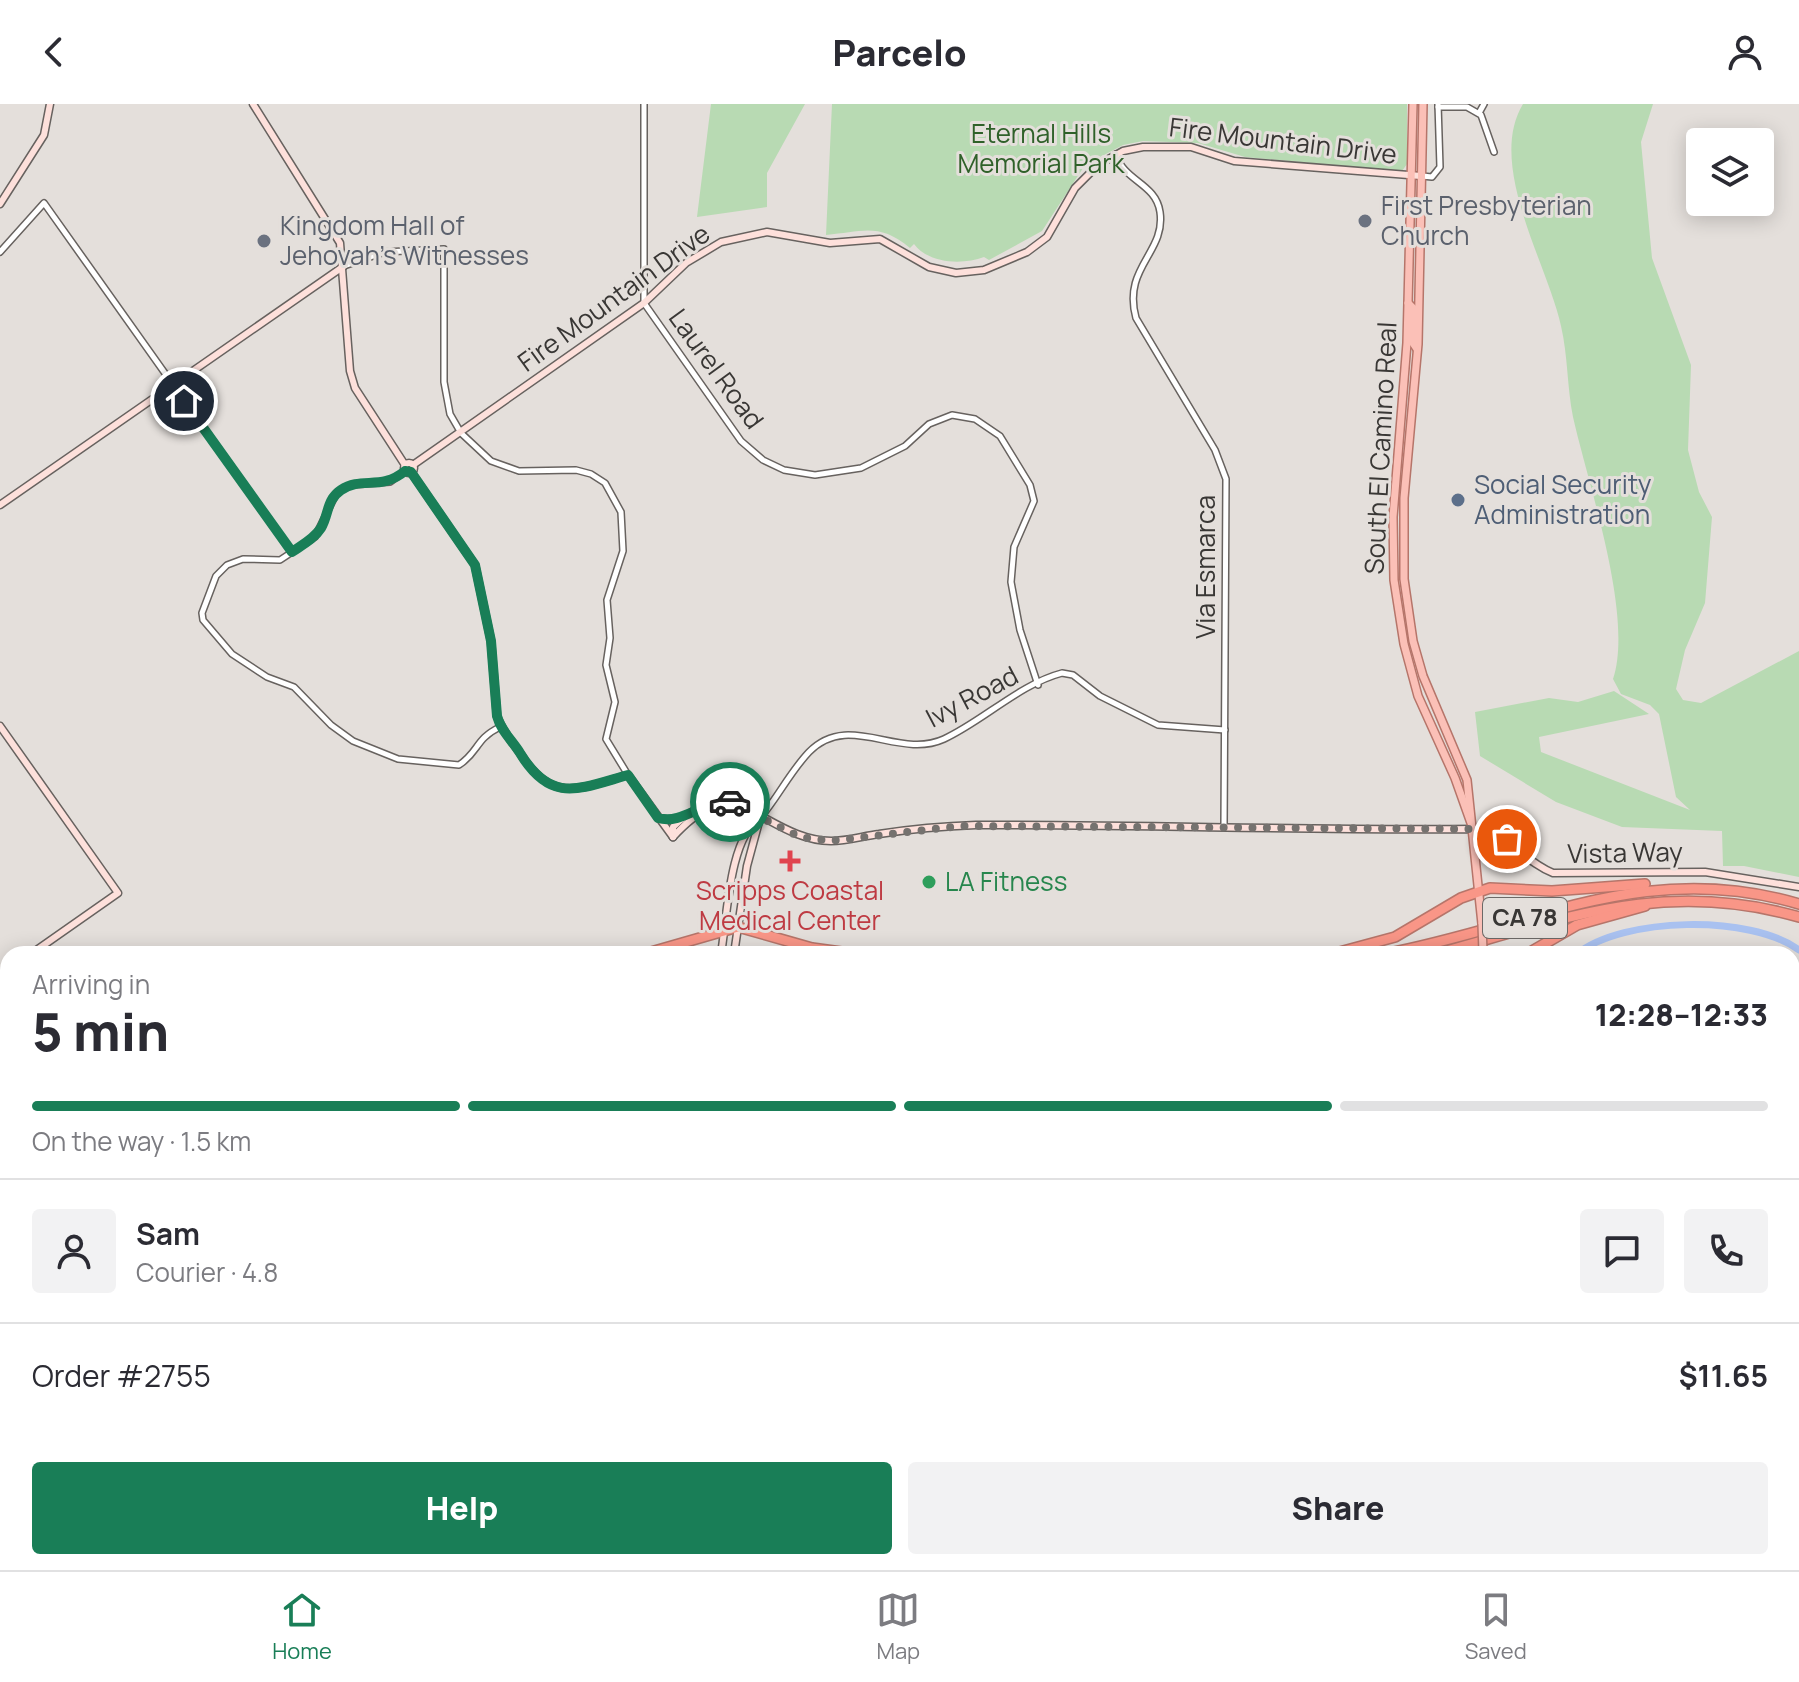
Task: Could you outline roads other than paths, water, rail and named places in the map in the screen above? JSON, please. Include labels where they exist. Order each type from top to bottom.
[{"type":"highway","points":[[1362,946],[1395,937],[1480,890],[1573,890],[1654,884],[1668,888]]},
{"type":"highway","name":"CA 78","points":[[1415,946],[1599,898],[1668,888],[1740,892],[1799,904]]},
{"type":"highway","points":[[1541,946],[1577,925],[1675,899]]},
{"type":"highway","name":"CA 78","points":[[1464,946],[1604,908],[1675,899],[1723,900],[1799,917]]},
{"type":"highway","points":[[671,946],[738,927],[805,946]]},
{"type":"main road","points":[[0,204],[44,135],[50,104]]},
{"type":"main road","points":[[253,104],[335,234],[344,266],[346,335],[355,388],[475,565],[491,641],[500,727],[531,772],[552,785],[577,790],[628,775],[673,837]]},
{"type":"main road","name":"South El Camino Real","points":[[1413,104],[1408,303],[1393,517],[1398,613],[1418,696],[1474,829]]},
{"type":"main road","name":"South El Camino Real","points":[[1423,104],[1417,349],[1403,527],[1407,612],[1427,691],[1467,780],[1480,890],[1483,946]]},
{"type":"main road","name":"Fire Mountain Drive","points":[[409,468],[644,303],[699,254],[721,242],[767,232],[830,243],[880,239],[917,262],[938,270],[967,273],[992,267],[1027,252],[1047,237],[1075,188],[1098,165],[1116,154],[1143,147],[1191,147],[1234,161],[1421,176]]},
{"type":"main road","points":[[0,505],[344,266]]},
{"type":"main road","points":[[1408,303],[1413,308],[1413,343],[1417,349]]},
{"type":"main road","points":[[0,726],[118,893],[42,946]]},
{"type":"main road","name":"Vista Way","points":[[658,818],[672,820],[717,801],[739,804],[800,837],[830,841],[960,826],[1474,829],[1501,835],[1534,864],[1553,873],[1705,872],[1799,887]]},
{"type":"main road","name":"Vista Way","points":[[673,837],[689,820],[716,806],[752,813]]},
{"type":"main road","points":[[673,837],[673,827],[685,816]]},
{"type":"main road","points":[[735,946],[747,866],[760,818]]},
{"type":"main road","points":[[722,946],[739,852],[750,824],[760,818]]},
{"type":"street","name":"Laurel Road","points":[[644,104],[644,303],[741,441],[763,460],[784,470],[815,475],[861,468],[905,446],[929,424],[952,415],[975,419],[1000,436],[1012,450],[1030,485],[1034,501],[1014,547],[1011,582],[1020,630],[1038,685]]},
{"type":"street","points":[[1479,113],[1484,104]]},
{"type":"street","points":[[1421,176],[1432,177],[1440,167],[1438,106],[1467,107],[1479,113],[1486,124],[1494,152]]},
{"type":"street","name":"Via Esmarca","points":[[1116,154],[1126,172],[1156,198],[1160,230],[1134,279],[1133,308],[1215,450],[1226,479],[1224,827]]},
{"type":"street","points":[[0,252],[44,203],[292,552]]},
{"type":"street","points":[[344,266],[385,252],[444,249],[444,382],[450,414],[461,433],[478,452],[497,464],[535,473],[576,470],[591,474],[614,496],[623,528],[623,551],[607,600],[610,638],[606,665],[615,702],[606,739],[628,775]]},
{"type":"street","name":"Fire Mountain Drive","points":[[409,468],[390,482],[352,485],[337,492],[315,537],[292,552],[271,561],[243,559],[227,565],[216,576],[202,616],[238,659],[273,680],[294,687],[344,736],[375,752],[444,766],[459,765],[468,759],[482,736],[500,727]]},
{"type":"street","name":"Ivy Road","points":[[760,818],[810,751],[829,739],[859,734],[905,746],[931,743],[1055,675],[1073,675],[1100,696],[1158,725],[1225,730]]},
{"type":"waterway","points":[[1591,946],[1624,933],[1687,925],[1750,930],[1792,946]]},
{"type":"place","name":"First Presbyterian Church","points":[[1365,221]]},
{"type":"place","name":"Kingdom Hall of Jehovah's Witnesses","points":[[264,241]]},
{"type":"place","name":"Social Security Administration","points":[[1458,500]]},
{"type":"place","name":"Scripps Coastal Medical Center","points":[[790,861]]},
{"type":"place","name":"LA Fitness","points":[[929,882]]},
{"type":"park label","name":"Eternal Hills Memorial Park","points":[[1041,149]]}]
